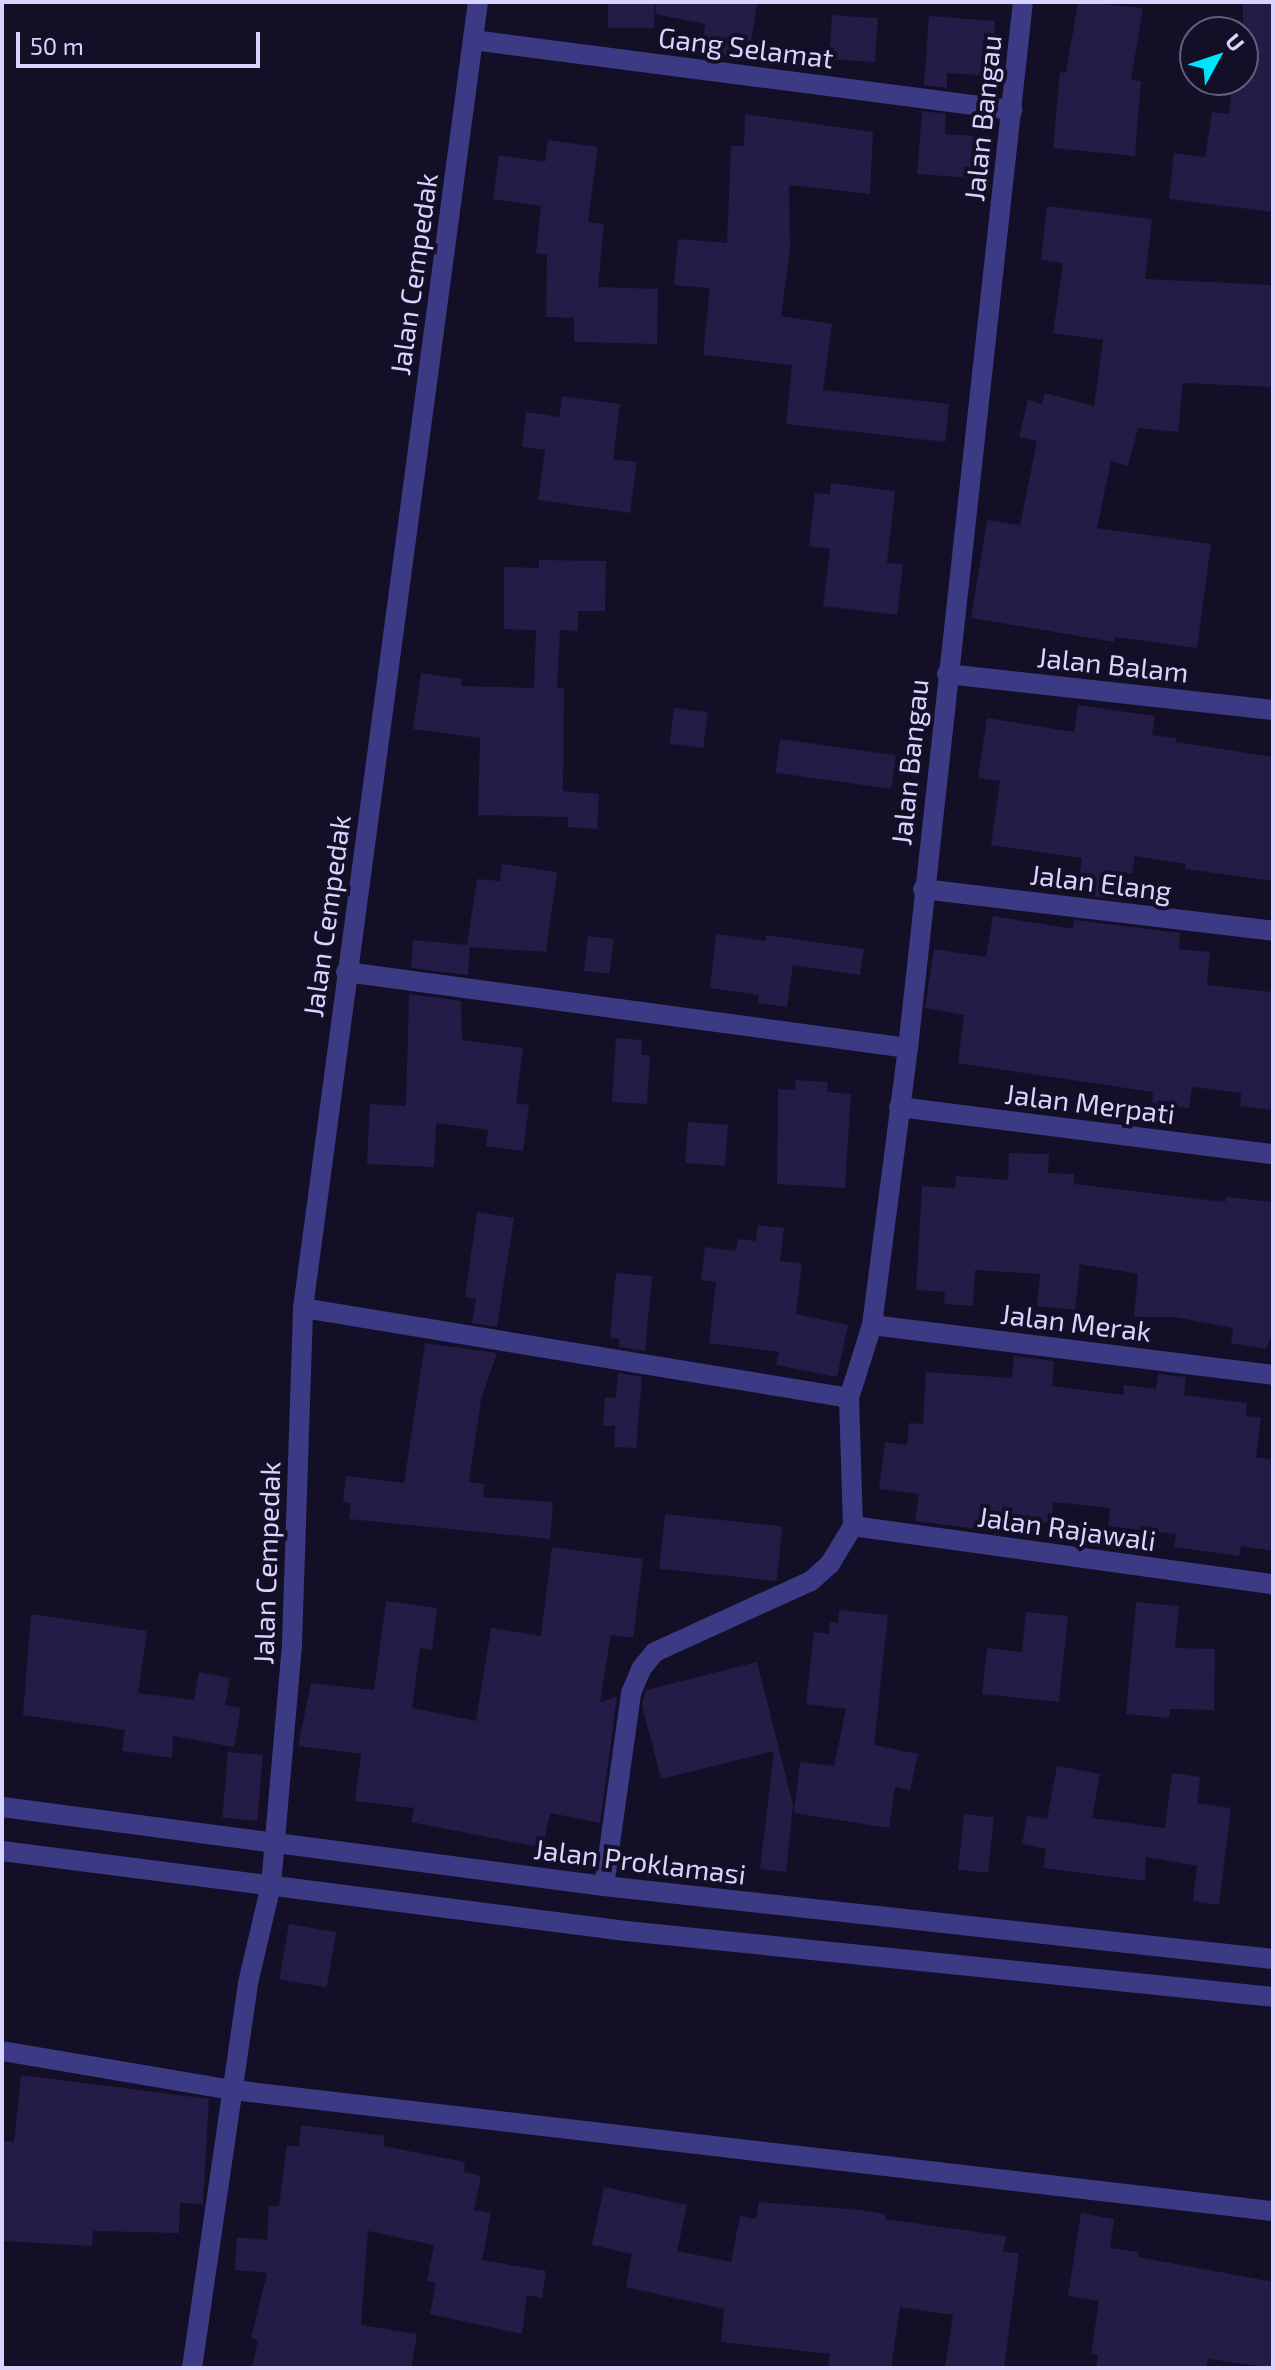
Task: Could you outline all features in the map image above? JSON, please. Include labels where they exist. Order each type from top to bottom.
[{"type":"street","name":"Jalan Cempedak","points":[[192,2368],[248,1983],[271,1885],[292,1643],[303,1308],[478,2]]},
{"type":"street","name":"Jalan Bangau","points":[[853,1526],[849,1398],[872,1325],[908,1048],[923,889],[1023,2]]},
{"type":"street","name":"Gang Selamat","points":[[473,40],[1012,110]]},
{"type":"street","name":"Jalan Balam","points":[[947,674],[1273,710]]},
{"type":"street","name":"Jalan Elang","points":[[923,889],[1273,931]]},
{"type":"street","points":[[346,972],[908,1048]]},
{"type":"street","name":"Jalan Merpati","points":[[899,1107],[1273,1154]]},
{"type":"street","points":[[303,1308],[849,1398]]},
{"type":"street","name":"Jalan Merak","points":[[872,1325],[1273,1375]]},
{"type":"street","points":[[604,1886],[631,1693],[641,1669],[655,1652],[811,1581],[830,1564],[853,1526]]},
{"type":"street","name":"Jalan Rajawali","points":[[853,1526],[1273,1584]]},
{"type":"street","name":"Jalan Proklamasi","points":[[2,1807],[604,1886],[1273,1959]]},
{"type":"street","points":[[2,1851],[642,1933],[1273,1997]]},
{"type":"street","points":[[2,2051],[233,2090],[1273,2211]]},
{"type":"building","points":[[608,2],[654,2],[654,28],[608,28]]},
{"type":"building","points":[[656,2],[757,4],[748,61],[701,52],[705,24],[655,14]]},
{"type":"building","points":[[1078,2],[1143,8],[1131,80],[1141,81],[1135,156],[1053,148],[1060,72],[1066,73]]},
{"type":"building","points":[[1243,2],[1273,2],[1273,212],[1169,199],[1174,153],[1205,157],[1212,112],[1229,114],[1231,96],[1259,96],[1259,16],[1243,16]]},
{"type":"building","points":[[832,15],[878,18],[875,62],[829,59]]},
{"type":"building","points":[[929,16],[995,21],[991,76],[947,73],[947,88],[924,85]]},
{"type":"building","points":[[922,111],[946,114],[945,134],[975,136],[972,178],[917,174]]},
{"type":"building","points":[[745,114],[873,132],[870,194],[789,185],[790,250],[781,316],[832,324],[823,390],[949,404],[945,442],[786,424],[792,365],[703,355],[710,288],[674,285],[678,239],[727,243],[731,146],[744,146]]},
{"type":"building","points":[[548,140],[598,147],[588,222],[604,224],[598,287],[658,289],[657,344],[574,342],[574,318],[546,317],[547,255],[536,253],[541,206],[493,199],[499,155],[545,162]]},
{"type":"building","points":[[1047,206],[1152,219],[1145,279],[1273,285],[1273,387],[1183,383],[1178,432],[1138,428],[1128,466],[1111,461],[1097,528],[1211,544],[1197,648],[1115,637],[1114,642],[971,618],[987,520],[1020,525],[1037,441],[1019,437],[1028,400],[1042,404],[1045,393],[1094,406],[1103,340],[1053,333],[1063,263],[1041,260]]},
{"type":"building","points":[[562,396],[620,404],[613,459],[637,462],[630,513],[538,500],[545,450],[522,447],[526,412],[559,417]]},
{"type":"building","points":[[831,483],[895,491],[887,563],[903,564],[897,615],[823,606],[830,549],[809,546],[815,493],[830,494]]},
{"type":"building","points":[[539,560],[606,561],[605,611],[578,611],[578,631],[560,630],[557,688],[564,688],[563,791],[599,794],[597,829],[568,827],[568,817],[478,815],[480,738],[413,729],[421,673],[462,679],[461,686],[534,688],[536,630],[504,629],[504,567],[539,568]]},
{"type":"building","points":[[1078,705],[1155,716],[1152,735],[1176,738],[1176,742],[1273,757],[1273,881],[1185,869],[1186,864],[1135,856],[1132,874],[1125,873],[1121,900],[1077,894],[1082,858],[991,845],[1000,781],[978,778],[987,718],[1074,732]]},
{"type":"building","points":[[674,708],[708,712],[703,748],[670,744]]},
{"type":"building","points":[[780,739],[896,755],[891,789],[775,773]]},
{"type":"building","points":[[502,864],[557,872],[546,952],[470,947],[468,975],[411,968],[413,940],[467,945],[477,879],[500,881]]},
{"type":"building","points":[[993,916],[1073,929],[1074,920],[1180,933],[1179,949],[1210,952],[1207,985],[1273,992],[1273,1110],[1240,1106],[1241,1093],[1192,1087],[1189,1108],[1152,1103],[1153,1092],[958,1063],[964,1015],[925,1008],[934,949],[986,957]]},
{"type":"building","points":[[716,934],[766,941],[766,935],[864,949],[860,975],[793,965],[787,1007],[758,1003],[759,995],[710,988]]},
{"type":"building","points":[[588,936],[614,939],[610,974],[584,971]]},
{"type":"building","points":[[409,994],[461,1001],[462,1040],[523,1048],[516,1103],[529,1105],[523,1151],[486,1146],[488,1130],[436,1123],[434,1167],[367,1164],[370,1104],[406,1106]]},
{"type":"building","points":[[616,1038],[642,1040],[641,1055],[650,1055],[647,1104],[612,1102]]},
{"type":"building","points":[[796,1080],[828,1082],[827,1092],[851,1094],[845,1188],[777,1184],[778,1089],[795,1090]]},
{"type":"building","points":[[688,1122],[728,1125],[725,1166],[685,1163]]},
{"type":"building","points":[[1009,1153],[1049,1154],[1048,1173],[1074,1174],[1074,1184],[1225,1202],[1226,1197],[1273,1202],[1273,1331],[1266,1349],[1231,1343],[1233,1328],[1174,1317],[1134,1317],[1138,1274],[1080,1264],[1075,1310],[1037,1306],[1040,1274],[975,1270],[973,1306],[944,1304],[945,1292],[916,1290],[922,1186],[955,1188],[956,1176],[1008,1180]]},
{"type":"building","points":[[477,1212],[514,1218],[497,1327],[472,1323],[476,1299],[465,1297]]},
{"type":"building","points":[[758,1225],[784,1228],[780,1261],[802,1263],[796,1314],[848,1325],[837,1377],[776,1365],[779,1352],[709,1343],[716,1282],[701,1280],[705,1247],[736,1251],[738,1239],[756,1241]]},
{"type":"building","points":[[616,1273],[652,1276],[645,1351],[619,1347],[619,1339],[610,1338]]},
{"type":"building","points":[[425,1343],[497,1353],[481,1400],[469,1482],[485,1484],[483,1497],[553,1502],[550,1539],[349,1519],[351,1503],[343,1502],[346,1476],[404,1483]]},
{"type":"building","points":[[1014,1356],[1054,1361],[1052,1386],[1123,1395],[1124,1385],[1156,1389],[1158,1374],[1186,1377],[1184,1395],[1247,1403],[1246,1416],[1261,1417],[1256,1457],[1273,1460],[1273,1551],[1241,1546],[1239,1556],[1174,1547],[1176,1534],[1108,1526],[1110,1508],[1053,1502],[1051,1523],[980,1516],[978,1529],[915,1521],[919,1494],[879,1489],[885,1442],[907,1445],[909,1423],[923,1424],[926,1372],[1012,1378]]},
{"type":"building","points":[[618,1373],[642,1377],[636,1448],[614,1447],[615,1426],[603,1426],[605,1397],[616,1398]]},
{"type":"building","points":[[665,1514],[782,1526],[777,1581],[659,1569]]},
{"type":"building","points":[[552,1547],[643,1559],[633,1638],[611,1635],[600,1702],[617,1697],[600,1823],[550,1813],[543,1848],[411,1822],[414,1808],[355,1801],[361,1754],[298,1746],[311,1683],[374,1690],[386,1601],[437,1608],[432,1650],[420,1648],[412,1708],[476,1721],[491,1628],[541,1636]]},
{"type":"building","points":[[1136,1602],[1179,1606],[1175,1648],[1215,1649],[1214,1710],[1170,1709],[1169,1718],[1126,1714]]},
{"type":"building","points":[[839,1610],[888,1615],[874,1745],[918,1754],[910,1790],[895,1787],[889,1828],[794,1813],[800,1762],[834,1766],[846,1709],[806,1704],[814,1632],[829,1634],[830,1622],[838,1623]]},
{"type":"building","points":[[1026,1612],[1068,1616],[1059,1702],[982,1694],[987,1648],[1022,1652]]},
{"type":"building","points":[[31,1614],[147,1631],[138,1693],[194,1700],[199,1672],[230,1678],[225,1705],[241,1708],[234,1747],[173,1736],[172,1758],[122,1751],[125,1730],[23,1715]]},
{"type":"building","points":[[757,1662],[793,1805],[786,1872],[760,1869],[774,1751],[661,1779],[642,1705],[646,1690]]},
{"type":"building","points":[[228,1752],[263,1755],[257,1821],[222,1818]]},
{"type":"building","points":[[1057,1766],[1100,1774],[1092,1818],[1165,1828],[1172,1773],[1200,1777],[1197,1803],[1231,1808],[1219,1905],[1193,1901],[1197,1866],[1146,1857],[1145,1881],[1043,1868],[1046,1849],[1022,1844],[1027,1816],[1047,1819]]},
{"type":"building","points":[[964,1814],[994,1817],[988,1873],[958,1870]]},
{"type":"building","points":[[289,1924],[336,1932],[327,1987],[279,1979]]},
{"type":"building","points":[[21,2075],[209,2099],[203,2204],[180,2203],[179,2233],[93,2231],[92,2246],[2,2241],[2,2141],[14,2142]]},
{"type":"building","points":[[301,2125],[385,2136],[383,2146],[465,2162],[464,2172],[481,2176],[474,2210],[491,2213],[482,2260],[546,2271],[542,2298],[527,2295],[522,2334],[430,2314],[436,2283],[427,2281],[434,2245],[368,2231],[361,2325],[417,2334],[411,2368],[252,2368],[258,2340],[251,2338],[267,2273],[235,2270],[237,2237],[267,2240],[269,2206],[279,2206],[287,2145],[299,2147]]},
{"type":"building","points":[[604,2187],[687,2205],[677,2251],[731,2262],[740,2216],[756,2219],[759,2202],[861,2210],[886,2214],[885,2219],[1006,2236],[1003,2252],[1019,2253],[1004,2368],[945,2368],[953,2315],[900,2307],[891,2368],[828,2368],[830,2354],[721,2342],[724,2309],[626,2287],[632,2254],[592,2245]]},
{"type":"building","points":[[1081,2213],[1114,2219],[1110,2248],[1138,2252],[1138,2257],[1273,2282],[1273,2368],[1208,2359],[1206,2368],[1096,2368],[1098,2355],[1091,2354],[1099,2301],[1068,2296]]}]
